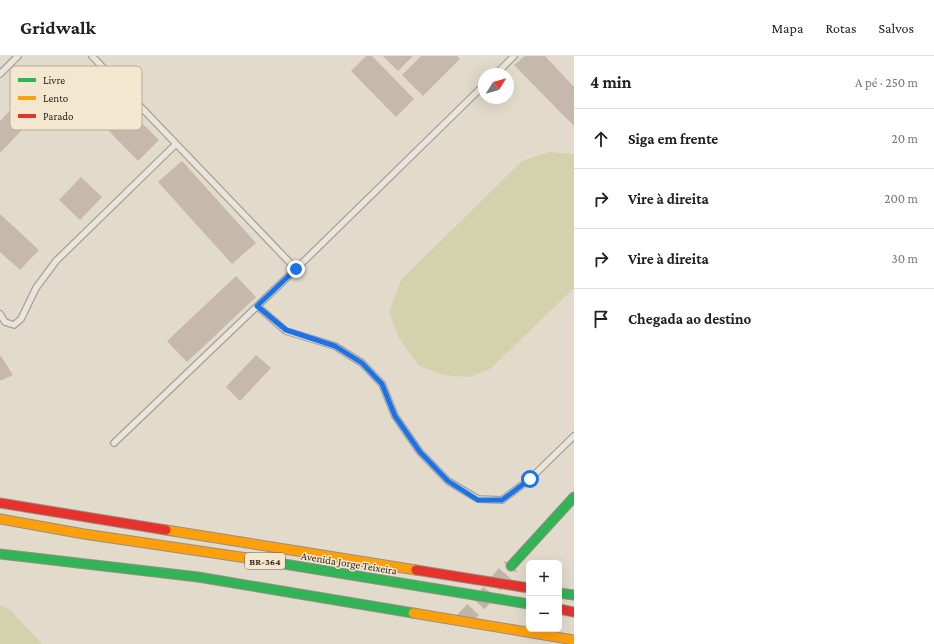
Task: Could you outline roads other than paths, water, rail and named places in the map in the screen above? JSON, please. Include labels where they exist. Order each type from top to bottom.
[{"type":"main road","points":[[511,566],[574,497]]},
{"type":"main road","name":"BR-364","points":[[0,503],[526,588]]},
{"type":"main road","name":"Avenida Jorge Teixeira","points":[[0,519],[84,534],[233,556],[526,604]]},
{"type":"main road","points":[[0,554],[198,577],[574,640]]},
{"type":"main road","points":[[562,594],[574,596]]},
{"type":"main road","points":[[562,610],[574,612]]},
{"type":"lane","points":[[0,74],[18,56]]},
{"type":"lane","points":[[92,56],[102,66]]},
{"type":"lane","points":[[502,68],[514,56]]},
{"type":"lane","points":[[114,443],[296,269],[478,91]]},
{"type":"lane","points":[[142,108],[296,269]]},
{"type":"lane","points":[[0,314],[5,322],[14,325],[21,319],[36,288],[56,261],[176,144]]},
{"type":"lane","points":[[257,306],[286,330],[335,346],[362,363],[382,384],[395,416],[420,452],[448,481],[478,500],[502,500],[530,479],[574,436]]},
{"type":"tunnel","points":[[462,621],[486,596],[511,566]]}]
